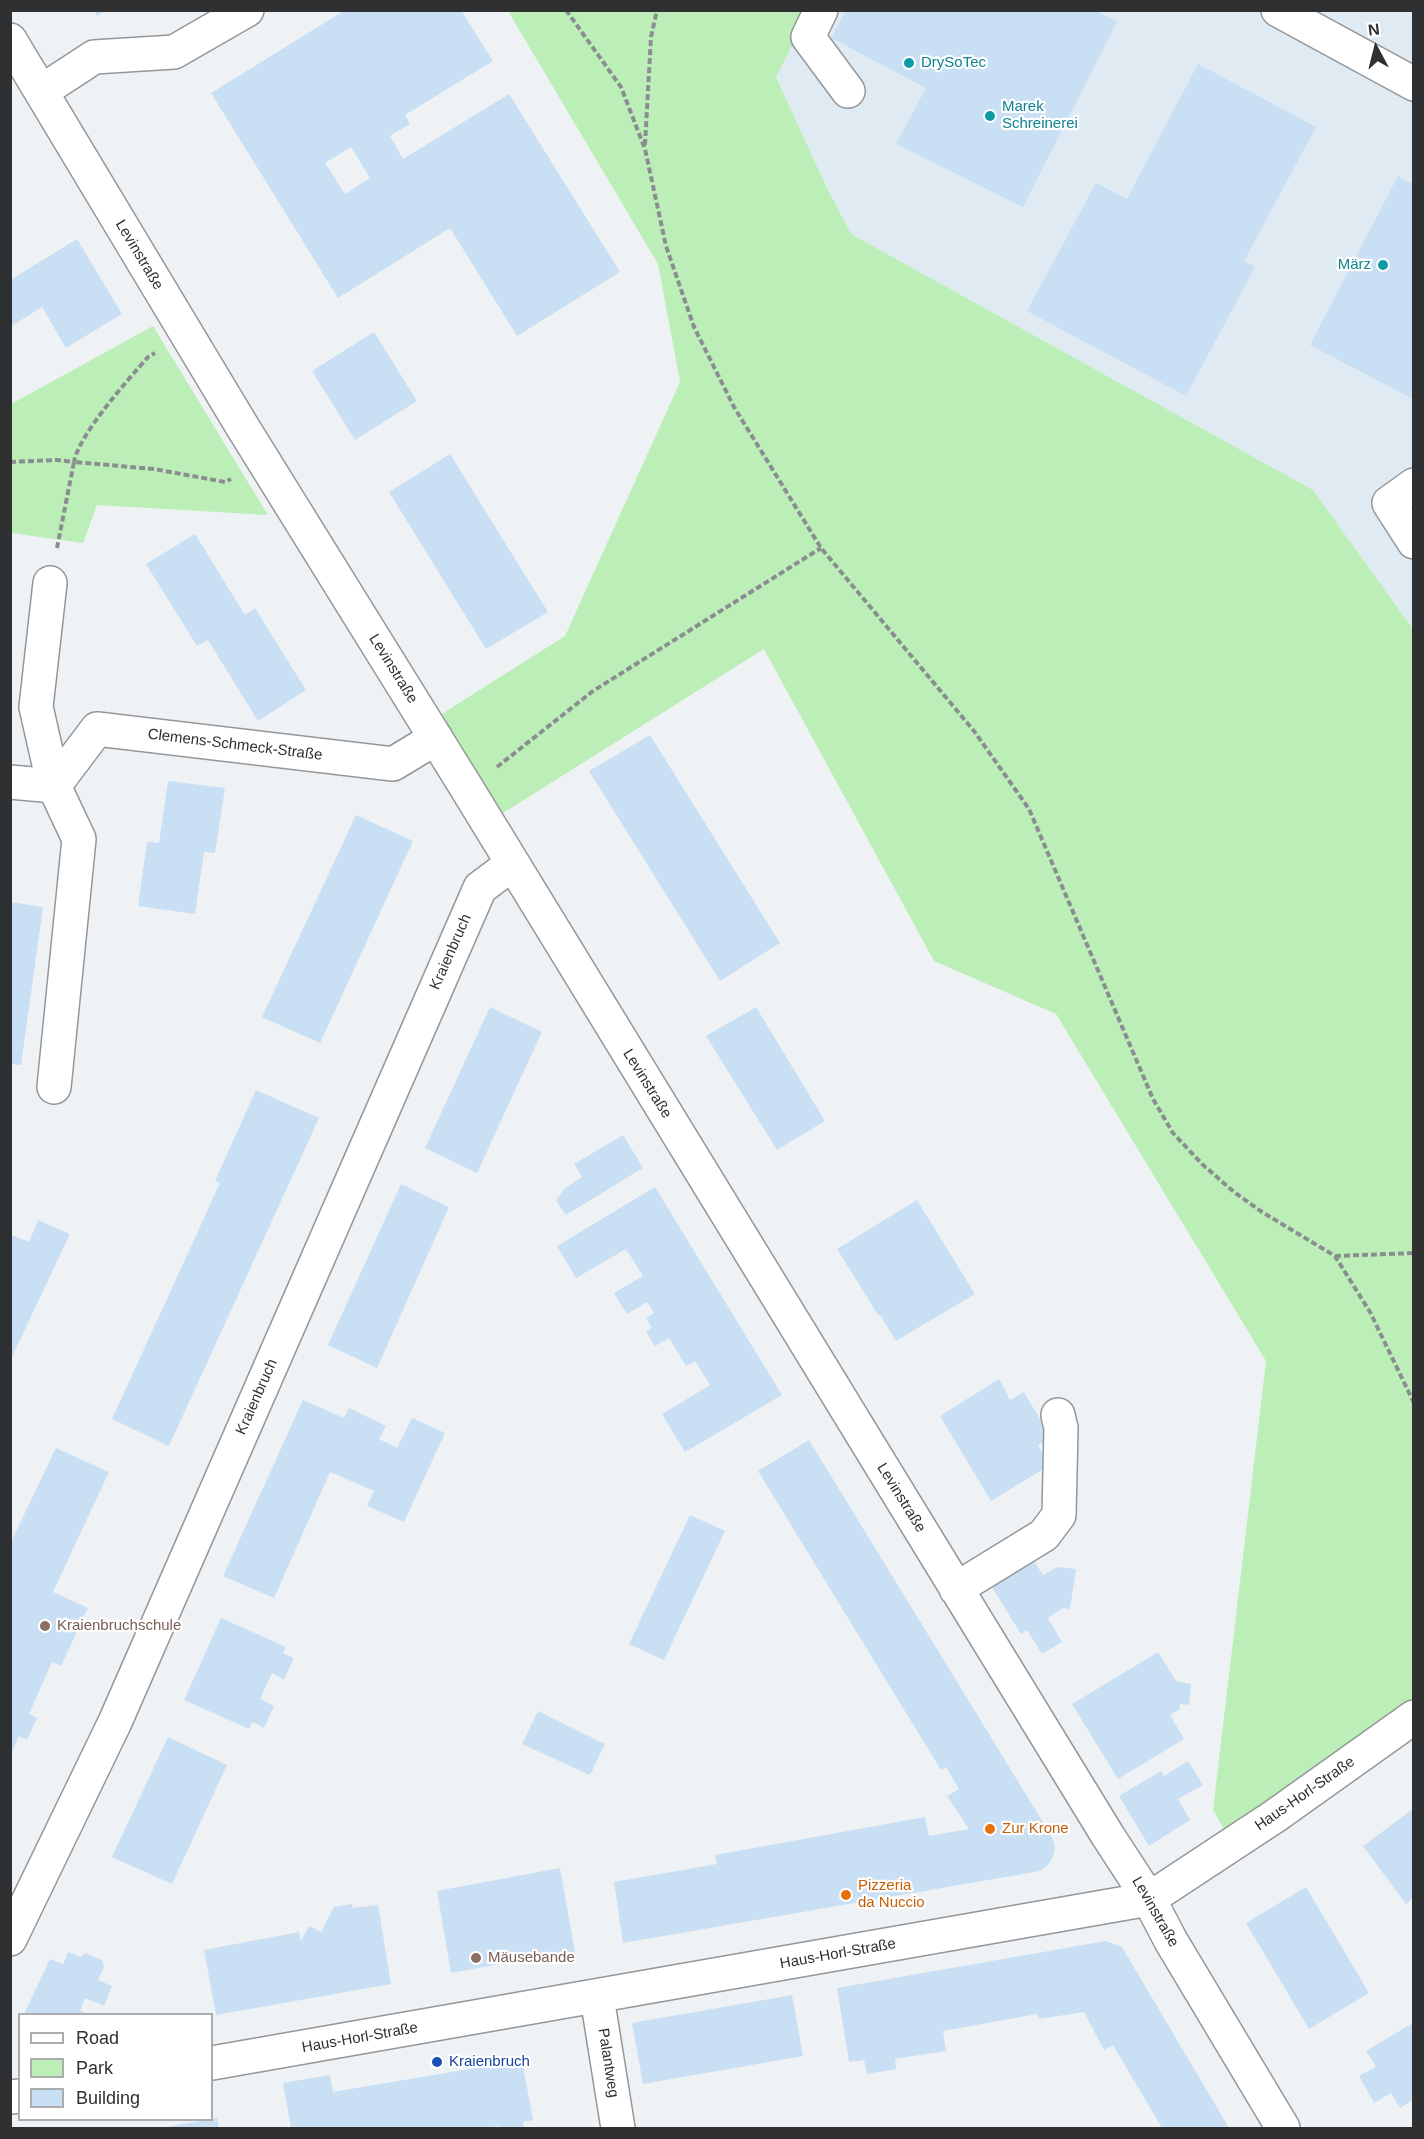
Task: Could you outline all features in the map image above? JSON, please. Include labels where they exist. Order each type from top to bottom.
[{"type":"street","points":[[42,91],[94,57],[174,52],[247,10]]},
{"type":"street","points":[[821,10],[808,38],[848,91]]},
{"type":"street","points":[[1278,10],[1413,84]]},
{"type":"street","name":"Levinstraße","points":[[10,40],[263,460],[436,738],[956,1589],[1149,1899],[1171,1941],[1283,2128]]},
{"type":"street","points":[[1413,485],[1389,503],[1413,542],[1407,547],[1413,556]]},
{"type":"street","points":[[50,583],[36,706],[54,786],[79,839],[54,1087]]},
{"type":"street","name":"Clemens-Schmeck-Straße","points":[[54,786],[97,729],[393,764],[436,738]]},
{"type":"street","points":[[10,782],[54,786]]},
{"type":"street","name":"Kraienbruch","points":[[10,1939],[115,1722],[480,888],[512,864]]},
{"type":"street","points":[[956,1589],[1044,1535],[1059,1515],[1061,1428],[1059,1415]]},
{"type":"street","name":"Haus-Horl-Straße","points":[[213,2063],[1149,1899],[1275,1816],[1413,1718]]},
{"type":"street","name":"Palantweg","points":[[597,1997],[618,2128]]},
{"type":"path","points":[[566,10],[621,87],[645,149],[666,246],[694,327],[734,407],[821,548],[974,731],[1029,809],[1153,1099],[1173,1132],[1202,1164],[1234,1192],[1262,1212],[1335,1256],[1370,1312],[1413,1403]]},
{"type":"path","points":[[645,149],[651,37],[657,10]]},
{"type":"path","points":[[50,583],[79,446],[148,357],[188,335]]},
{"type":"path","points":[[10,462],[57,460],[154,469],[225,482],[263,460]]},
{"type":"path","points":[[466,787],[508,760],[593,691],[821,548]]},
{"type":"path","points":[[1335,1256],[1413,1253]]},
{"type":"shaded area","points":[[1262,10],[1413,92],[1413,629],[1313,490],[851,234],[826,186],[776,77],[810,11]]},
{"type":"shaded area","points":[[1300,11],[1413,11],[1413,69]]},
{"type":"green space","points":[[508,11],[810,11],[776,77],[826,186],[851,234],[1313,490],[1413,629],[1413,1714],[1230,1840],[1213,1810],[1266,1361],[1056,1014],[934,961],[764,649],[492,820],[429,722],[565,636],[680,382],[658,264]]},
{"type":"green space","points":[[153,326],[268,515],[97,505],[83,543],[11,533],[11,404]]},
{"type":"building","points":[[94,10],[107,10],[97,16]]},
{"type":"building","points":[[342,10],[461,10],[493,61],[405,115],[410,124],[390,136],[403,159],[509,94],[620,272],[517,336],[450,228],[338,298],[211,93]],"holes":[[[351,147],[370,178],[345,194],[325,163]]]},
{"type":"building","name":"Marek Schreinerei","points":[[846,10],[1095,10],[1117,22],[1023,207],[896,144],[926,88],[831,38]]},
{"type":"building","points":[[1198,64],[1316,127],[1244,261],[1255,267],[1186,396],[1027,311],[1096,183],[1127,199]]},
{"type":"building","name":"März","points":[[1398,176],[1413,184],[1413,399],[1310,345]]},
{"type":"building","points":[[77,239],[122,314],[66,348],[42,307],[10,327],[10,280]]},
{"type":"building","points":[[374,332],[417,401],[355,440],[312,371]]},
{"type":"building","points":[[450,454],[548,612],[486,649],[389,492]]},
{"type":"building","points":[[195,534],[245,615],[255,608],[306,690],[258,721],[208,640],[197,646],[146,564]]},
{"type":"building","points":[[650,735],[780,943],[720,981],[589,771]]},
{"type":"building","points":[[168,781],[225,788],[215,853],[204,852],[195,914],[138,906],[147,842],[159,843]]},
{"type":"building","points":[[356,815],[413,841],[320,1043],[262,1017]]},
{"type":"building","points":[[10,902],[43,907],[21,1065],[10,1064]]},
{"type":"building","points":[[490,1007],[542,1032],[477,1173],[425,1148]]},
{"type":"building","points":[[756,1007],[825,1121],[777,1150],[706,1036]]},
{"type":"building","points":[[256,1090],[319,1118],[169,1446],[112,1419],[220,1183],[215,1181]]},
{"type":"building","points":[[623,1135],[643,1168],[566,1215],[556,1201],[564,1189],[582,1177],[574,1164]]},
{"type":"building","points":[[401,1184],[449,1207],[377,1368],[328,1345]]},
{"type":"building","points":[[655,1187],[782,1395],[685,1452],[662,1414],[710,1385],[695,1361],[686,1366],[669,1338],[655,1346],[646,1332],[652,1328],[646,1318],[654,1313],[647,1302],[627,1314],[614,1293],[643,1276],[626,1249],[576,1278],[557,1246]]},
{"type":"building","points":[[917,1200],[975,1294],[896,1341],[837,1249]]},
{"type":"building","points":[[38,1220],[70,1234],[10,1361],[10,1234],[29,1242]]},
{"type":"building","points":[[999,1379],[1010,1400],[1024,1392],[1051,1438],[1038,1445],[1050,1465],[991,1501],[940,1416]]},
{"type":"building","points":[[303,1400],[344,1418],[349,1408],[386,1426],[379,1439],[397,1448],[412,1418],[445,1433],[404,1522],[367,1506],[374,1491],[330,1472],[274,1598],[223,1576]]},
{"type":"building","points":[[809,1440],[1052,1837],[1055,1847],[1053,1857],[1040,1871],[623,1943],[614,1882],[717,1864],[715,1855],[925,1817],[929,1836],[969,1829],[947,1796],[959,1789],[946,1767],[941,1770],[758,1471]]},
{"type":"building","points":[[56,1448],[109,1472],[53,1592],[88,1608],[61,1666],[52,1662],[29,1714],[37,1718],[27,1740],[19,1736],[10,1756],[10,1544]]},
{"type":"building","points":[[690,1515],[725,1531],[664,1660],[629,1644]]},
{"type":"building","points":[[1032,1558],[1043,1575],[1057,1567],[1076,1569],[1070,1609],[1063,1608],[1048,1618],[1062,1642],[1042,1654],[1027,1630],[1021,1634],[990,1584]]},
{"type":"building","points":[[221,1618],[286,1647],[283,1653],[294,1658],[284,1680],[272,1673],[260,1699],[274,1706],[264,1728],[252,1722],[249,1729],[184,1700]]},
{"type":"building","points":[[1158,1652],[1176,1681],[1191,1684],[1189,1705],[1180,1704],[1180,1709],[1170,1715],[1184,1739],[1118,1779],[1072,1704]]},
{"type":"building","points":[[538,1711],[605,1744],[590,1775],[522,1744]]},
{"type":"building","points":[[168,1737],[227,1765],[172,1884],[112,1857]]},
{"type":"building","points":[[1188,1761],[1203,1785],[1178,1799],[1190,1820],[1149,1846],[1119,1796],[1161,1771],[1164,1776]]},
{"type":"building","points":[[1413,1809],[1413,1898],[1406,1904],[1363,1846]]},
{"type":"building","points":[[560,1868],[575,1952],[526,1961],[520,1952],[503,1955],[500,1964],[451,1973],[437,1891]]},
{"type":"building","points":[[1306,1887],[1369,1993],[1309,2029],[1246,1923]]},
{"type":"building","points":[[352,1904],[352,1908],[378,1905],[391,1984],[216,2015],[204,1950],[299,1932],[301,1941],[309,1926],[321,1932],[334,1907]]},
{"type":"building","points":[[1106,1941],[1122,1947],[1229,2128],[1162,2128],[1113,2045],[1104,2050],[1084,2012],[1039,2019],[1037,2014],[943,2031],[946,2051],[895,2059],[896,2069],[867,2074],[864,2060],[849,2062],[837,1988]]},
{"type":"building","points":[[68,1952],[80,1957],[86,1953],[102,1960],[104,1967],[98,1980],[112,1986],[104,2006],[85,1998],[80,2011],[86,2013],[24,2013],[50,1959],[63,1964]]},
{"type":"building","points":[[792,1995],[803,2056],[643,2084],[632,2023]]},
{"type":"building","points":[[1413,2023],[1413,2100],[1400,2108],[1391,2093],[1374,2103],[1359,2076],[1376,2067],[1366,2051]]},
{"type":"building","points":[[522,2060],[533,2120],[523,2122],[524,2128],[500,2128],[499,2126],[484,2128],[291,2128],[283,2083],[330,2075],[333,2092]]},
{"type":"building","points":[[217,2118],[219,2128],[166,2128],[200,2121],[213,2121],[213,2119]]},
{"type":"place","name":"DrySoTec","points":[[909,63]]},
{"type":"place","name":"Marek Schreinerei","points":[[990,116]]},
{"type":"place","name":"März","points":[[1383,265]]},
{"type":"place","name":"Kraienbruchschule","points":[[45,1626]]},
{"type":"place","name":"Zur Krone","points":[[990,1829]]},
{"type":"place","name":"Pizzeria da Nuccio","points":[[846,1895]]},
{"type":"place","name":"Mäusebande","points":[[476,1958]]},
{"type":"place","name":"Kraienbruch","points":[[437,2062]]}]
